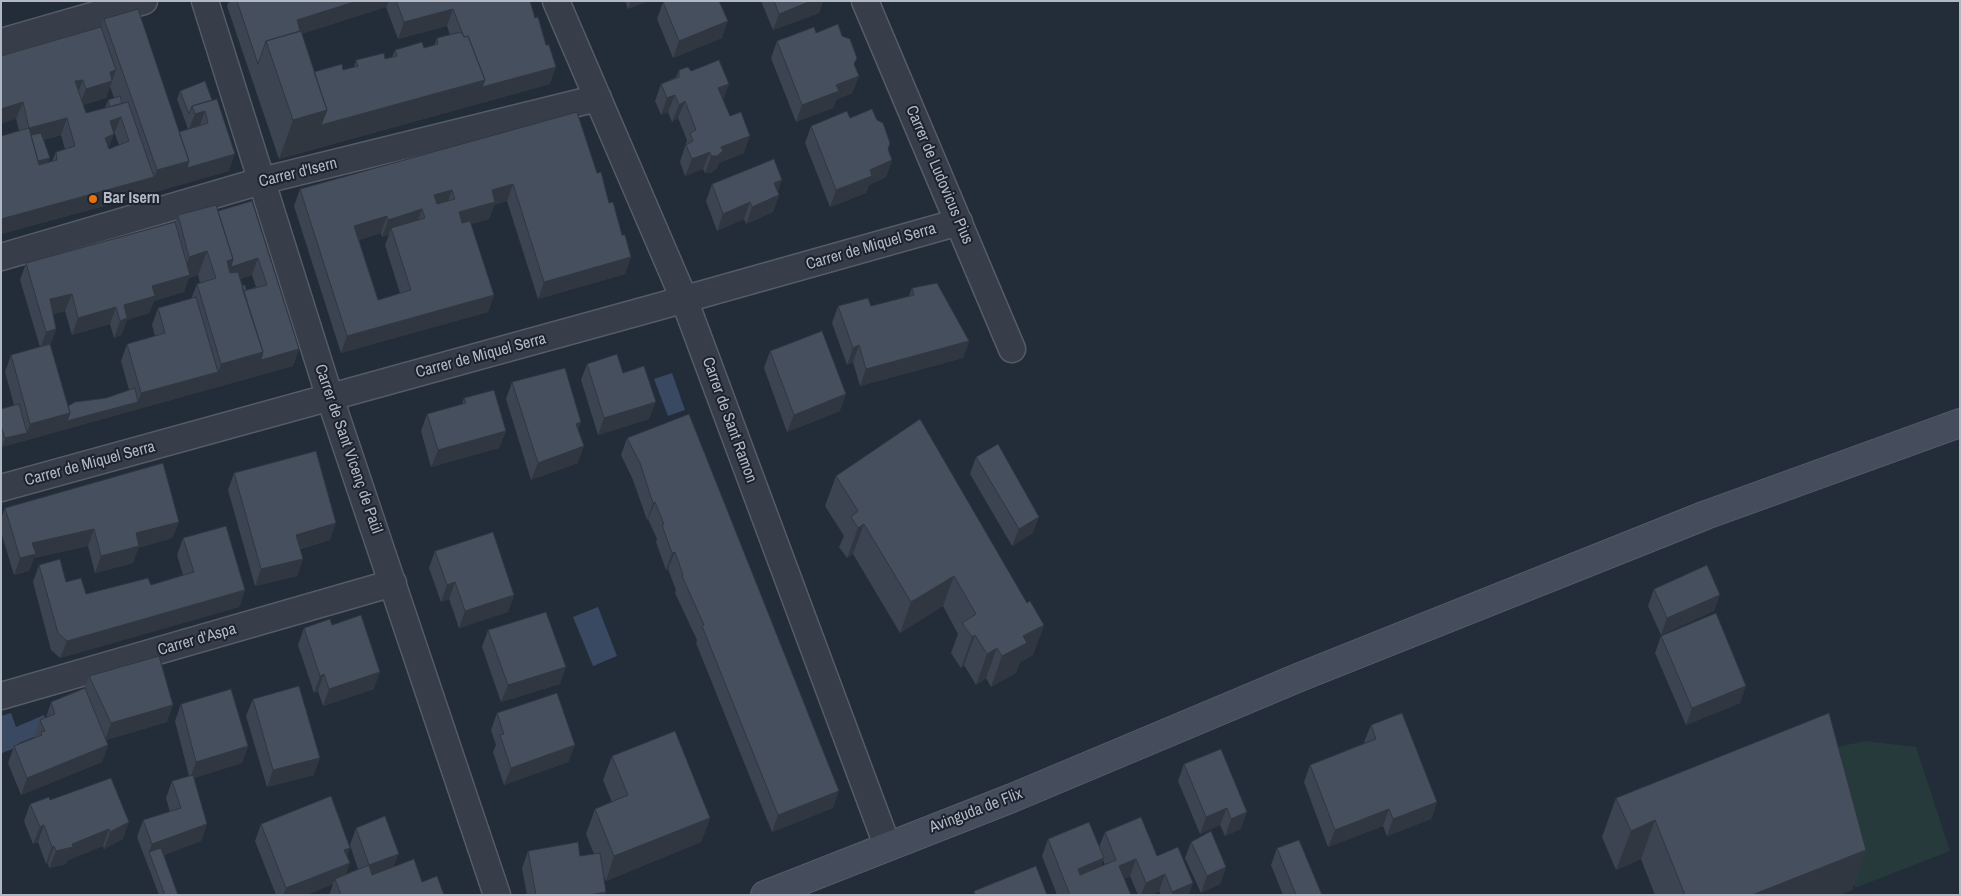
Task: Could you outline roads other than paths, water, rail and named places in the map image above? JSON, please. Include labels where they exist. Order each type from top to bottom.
[{"type":"street","points":[[1,42],[144,1]]},
{"type":"street","name":"Carrer de Sant Vicenç de Paül","points":[[205,1],[330,398],[497,895]]},
{"type":"street","name":"Carrer de Sant Ramon","points":[[556,1],[684,299],[887,845]]},
{"type":"street","name":"Carrer de Ludovicus Pius","points":[[866,1],[1012,349]]},
{"type":"street","name":"Carrer d'Isern","points":[[1,256],[262,181],[598,98]]},
{"type":"street","name":"Carrer de Miquel Serra","points":[[1,488],[959,222]]},
{"type":"street","name":"Avinguda de Flix","points":[[765,895],[887,845],[1012,798],[1186,724],[1706,515],[1960,423]]},
{"type":"street","name":"Carrer d'Aspa","points":[[1,696],[393,583]]},
{"type":"water","points":[[672,373],[685,410],[668,416],[654,379]]},
{"type":"water","points":[[598,607],[617,656],[593,666],[573,617]]},
{"type":"water","points":[[11,713],[16,727],[44,715],[49,731],[19,743],[20,746],[2,753],[1,716]]},
{"type":"place","name":"Bar Isern","points":[[93,199]]}]
